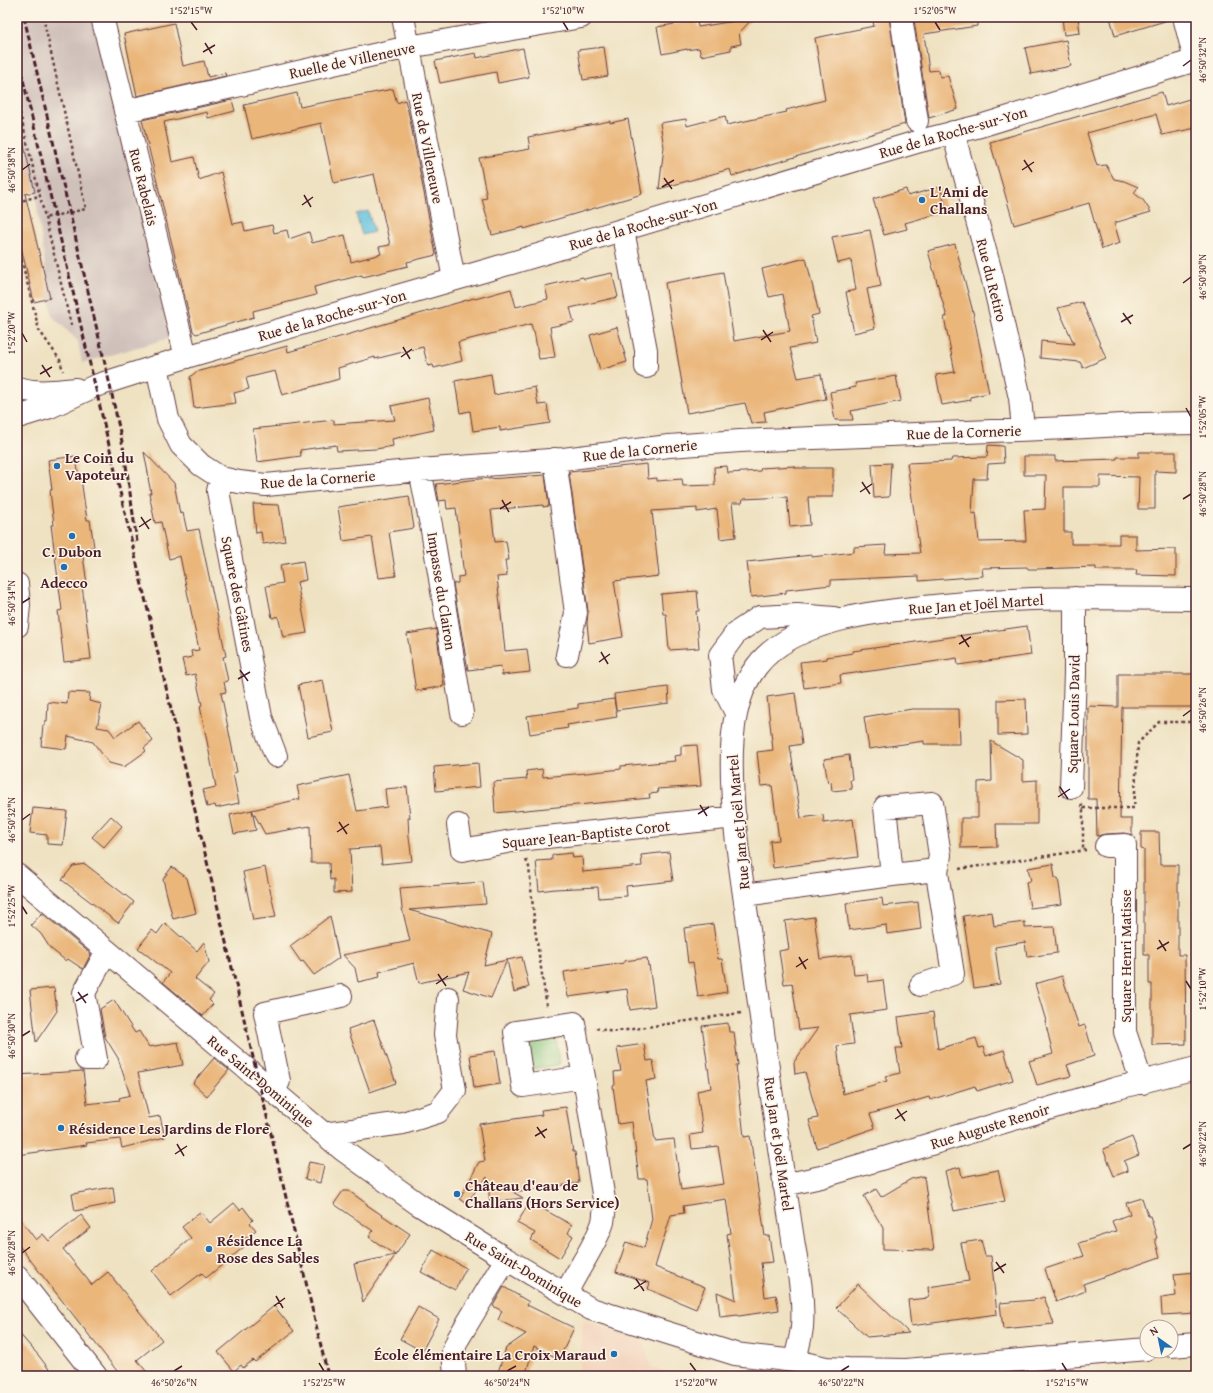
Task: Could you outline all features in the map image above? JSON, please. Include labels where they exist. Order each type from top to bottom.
[{"type":"street","name":"Rue Rabelais","points":[[102,17],[186,357]]},
{"type":"street","name":"Rue de Villeneuve","points":[[403,17],[454,279]]},
{"type":"street","name":"Ruelle de Villeneuve","points":[[125,111],[409,47],[581,17]]},
{"type":"street","points":[[901,17],[917,121]]},
{"type":"street","points":[[1184,17],[1196,60]]},
{"type":"street","name":"Rue de la Roche-sur-Yon","points":[[19,420],[89,388],[186,357],[623,230],[920,141],[980,126],[1196,60]]},
{"type":"street","name":"Rue du Retiro","points":[[953,132],[992,276],[1020,398],[1023,429]]},
{"type":"street","points":[[623,230],[646,350],[646,367]]},
{"type":"street","name":"Rue de la Cornerie","points":[[157,366],[168,419],[181,444],[201,466],[221,478],[266,485],[554,459],[669,446],[1023,429],[1196,423]]},
{"type":"street","name":"Rue de la Roche-sur-Yon","points":[[17,389],[52,392],[89,388]]},
{"type":"street","points":[[17,389],[22,401],[23,409],[19,420]]},
{"type":"street","points":[[554,459],[576,614],[567,655]]},
{"type":"street","name":"Impasse du Clairon","points":[[420,470],[432,530],[462,713]]},
{"type":"street","name":"Square des Gâtines","points":[[221,478],[218,491],[262,717],[276,756]]},
{"type":"street","points":[[17,584],[19,605],[17,626]]},
{"type":"street","name":"Rue Jan et Joël Martel","points":[[795,1361],[801,1331],[802,1291],[784,1185],[744,895],[735,817],[732,748],[736,713],[745,685],[756,667],[770,652],[785,641],[812,629],[845,619],[882,611],[979,601],[1075,598],[1196,599]]},
{"type":"street","name":"Square Louis David","points":[[1071,787],[1075,673],[1075,598]]},
{"type":"street","points":[[736,713],[724,689],[720,655],[736,633],[760,617],[796,615],[845,619]]},
{"type":"street","points":[[892,874],[886,807],[932,803],[940,855],[937,873],[953,974],[922,985]]},
{"type":"street","name":"Square Jean-Baptiste Corot","points":[[458,825],[462,850],[518,840],[735,817]]},
{"type":"street","name":"Square Henri Matisse","points":[[1106,846],[1126,845],[1125,1032],[1142,1083]]},
{"type":"street","points":[[744,895],[892,874],[928,871],[937,873]]},
{"type":"street","name":"Rue Saint-Dominique","points":[[17,875],[343,1150],[418,1204],[506,1259],[591,1309],[735,1354],[795,1361],[826,1368],[906,1370],[1139,1350]]},
{"type":"street","points":[[86,1059],[96,1059],[84,993],[107,951]]},
{"type":"street","points":[[274,1092],[279,1082],[265,1013],[341,996]]},
{"type":"street","points":[[324,1134],[403,1123],[438,1112],[455,1090],[445,1035],[448,998]]},
{"type":"street","points":[[566,1294],[599,1233],[603,1221],[605,1206],[584,1078],[574,1023],[515,1032],[523,1086],[584,1078]]},
{"type":"street","name":"Rue Auguste Renoir","points":[[784,1185],[821,1177],[1114,1089],[1196,1068]]},
{"type":"street","points":[[455,1376],[453,1351],[506,1259]]},
{"type":"street","points":[[17,1276],[96,1376]]},
{"type":"street","points":[[1179,1345],[1196,1344]]},
{"type":"path","points":[[43,17],[86,209],[44,218]]},
{"type":"path","points":[[17,101],[71,325]]},
{"type":"path","points":[[17,202],[39,196]]},
{"type":"path","points":[[17,242],[39,330],[60,360],[64,373]]},
{"type":"path","points":[[1083,850],[1084,808],[1134,808],[1138,743],[1159,722],[1196,722]]},
{"type":"path","name":"Square Louis David","points":[[1071,787],[1084,808]]},
{"type":"path","points":[[518,840],[529,867],[535,929],[551,1027]]},
{"type":"path","points":[[937,873],[1106,846]]},
{"type":"path","points":[[574,1023],[613,1032],[760,1010]]},
{"type":"shaded area","points":[[17,17],[93,17],[170,338],[82,363],[78,341],[52,316],[35,192],[17,119]]},
{"type":"shaded area","name":"École élémentaire La Croix Maraud","points":[[583,1320],[644,1342],[651,1367],[687,1376],[579,1376]]},
{"type":"green space","points":[[556,1036],[560,1063],[558,1065],[531,1069],[527,1038]]},
{"type":"water","points":[[368,211],[374,232],[362,235],[356,214]]},
{"type":"building","points":[[872,17],[889,17],[905,124],[732,176],[730,169],[659,189],[664,147],[660,123],[686,119],[687,126],[725,116],[727,125],[787,112],[786,110],[825,100],[815,38],[874,26]]},
{"type":"building","points":[[934,17],[977,17],[977,26],[924,34],[929,71],[939,70],[940,77],[948,76],[958,109],[929,118],[914,20]]},
{"type":"building","points":[[1062,17],[1078,17],[1080,33],[1064,35]]},
{"type":"building","points":[[1110,17],[1164,17],[1165,21],[1115,36]]},
{"type":"building","points":[[753,18],[739,33],[741,44],[731,46],[731,50],[701,56],[699,48],[662,54],[657,27],[697,20],[698,27]]},
{"type":"building","points":[[174,23],[183,66],[204,61],[208,77],[225,73],[226,76],[137,96],[124,34]]},
{"type":"building","points":[[1066,40],[1071,66],[1031,74],[1025,48]]},
{"type":"building","points":[[604,47],[608,76],[583,80],[578,50]]},
{"type":"building","points":[[523,48],[529,77],[498,83],[496,72],[440,83],[435,61],[476,53],[477,58]]},
{"type":"building","points":[[393,89],[397,103],[405,100],[409,115],[436,255],[407,262],[408,266],[363,277],[362,275],[314,287],[316,295],[253,311],[254,317],[196,334],[193,331],[142,120],[232,100],[235,111],[208,118],[207,112],[164,122],[172,162],[194,157],[199,180],[221,172],[233,224],[243,222],[245,231],[272,225],[274,233],[287,230],[289,239],[309,232],[312,243],[345,235],[351,262],[381,254],[379,247],[390,245],[374,174],[334,183],[321,123],[252,139],[244,105],[297,93],[300,107]]},
{"type":"building","points":[[1162,92],[1166,106],[1196,97],[1196,128],[1162,135],[1156,114],[1087,133],[1097,166],[1106,165],[1114,179],[1124,181],[1138,187],[1134,193],[1143,200],[1151,212],[1114,223],[1120,243],[1102,249],[1089,203],[1014,225],[990,142]]},
{"type":"building","points":[[628,119],[642,194],[524,229],[524,227],[492,235],[482,199],[487,198],[479,158],[530,149],[528,137],[610,121],[610,123]]},
{"type":"building","points":[[23,141],[35,192],[25,194],[50,298],[34,302],[17,230],[17,142]]},
{"type":"building","points":[[940,187],[947,211],[905,223],[907,229],[884,235],[873,199],[906,189],[908,196]]},
{"type":"building","points":[[870,230],[881,286],[867,289],[875,328],[854,333],[846,292],[856,290],[851,260],[838,263],[832,237]]},
{"type":"building","points":[[955,244],[973,312],[989,393],[970,397],[971,400],[942,405],[936,375],[955,372],[944,317],[947,317],[928,251]]},
{"type":"building","points":[[806,258],[819,314],[811,316],[816,343],[790,348],[798,378],[821,374],[826,399],[764,412],[766,422],[751,423],[745,403],[687,413],[665,283],[723,272],[734,341],[790,331],[783,294],[769,297],[762,269]]},
{"type":"building","points":[[612,273],[618,297],[570,308],[574,322],[550,327],[555,357],[539,359],[534,331],[531,324],[458,342],[462,361],[434,368],[433,365],[428,366],[423,347],[375,359],[375,357],[338,368],[339,379],[282,395],[275,371],[246,378],[249,389],[234,393],[236,403],[194,408],[190,377],[196,372],[287,346],[288,352],[474,298],[475,299],[511,289],[516,307],[548,299],[545,286],[583,277],[584,279]]},
{"type":"building","points":[[1082,302],[1106,358],[1083,368],[1080,362],[1040,358],[1041,341],[1074,344],[1058,308]]},
{"type":"building","points":[[617,327],[627,362],[600,370],[590,335]]},
{"type":"building","points":[[491,374],[494,395],[535,387],[538,405],[547,404],[550,423],[500,431],[500,427],[473,431],[470,411],[460,413],[455,381]]},
{"type":"building","points":[[896,376],[901,401],[851,411],[853,420],[835,420],[830,392],[856,387],[855,383]]},
{"type":"building","points":[[428,398],[434,430],[392,439],[393,446],[376,449],[337,451],[336,445],[300,450],[301,456],[257,462],[253,429],[334,420],[334,424],[395,420],[391,406]]},
{"type":"building","points":[[988,445],[1003,446],[1004,463],[988,464],[987,479],[974,479],[972,514],[976,513],[979,542],[1026,541],[1024,510],[1045,509],[1046,475],[1024,475],[1024,456],[1055,456],[1055,461],[1139,457],[1139,452],[1176,452],[1176,472],[1155,471],[1155,509],[1138,509],[1139,477],[1100,476],[1100,487],[1064,487],[1064,532],[1071,532],[1071,544],[1119,544],[1119,535],[1136,535],[1136,550],[1176,549],[1176,576],[1136,575],[1137,570],[1096,570],[1096,567],[1037,569],[1028,569],[1027,567],[982,568],[983,576],[919,581],[919,576],[831,580],[831,585],[786,590],[786,593],[751,597],[747,562],[854,552],[854,547],[886,545],[885,554],[920,553],[907,463],[951,461],[952,458],[987,457]]},
{"type":"building","points":[[144,452],[174,483],[180,514],[183,513],[187,531],[199,529],[226,656],[223,657],[228,681],[224,682],[226,692],[221,693],[237,772],[233,773],[239,803],[216,808],[215,805],[207,807],[203,790],[216,787],[200,706],[202,705],[195,674],[186,676],[182,659],[192,657],[191,651],[199,650],[180,556],[169,559],[161,522],[155,523],[149,493],[151,493]]},
{"type":"building","points":[[76,456],[87,520],[90,520],[94,547],[82,549],[87,584],[82,585],[91,659],[64,662],[58,611],[62,610],[51,525],[54,525],[50,490],[52,490],[48,460]]},
{"type":"building","points":[[891,463],[889,497],[874,498],[872,464]]},
{"type":"building","points":[[647,464],[648,479],[657,478],[657,481],[682,479],[683,486],[715,485],[714,467],[727,466],[728,473],[760,471],[761,468],[795,466],[795,468],[833,468],[833,497],[808,497],[810,525],[790,527],[787,497],[743,499],[742,503],[732,503],[736,537],[720,539],[717,509],[697,512],[697,508],[652,511],[659,576],[614,581],[623,637],[589,643],[587,623],[588,611],[569,472]]},
{"type":"building","points":[[545,475],[549,506],[543,507],[543,505],[491,510],[495,542],[506,541],[509,560],[505,560],[507,576],[497,577],[505,651],[527,649],[530,672],[502,675],[501,666],[468,670],[453,584],[458,583],[458,577],[464,576],[456,508],[447,509],[446,500],[439,501],[436,484],[488,478]]},
{"type":"building","points":[[409,496],[414,528],[389,532],[396,576],[379,578],[372,537],[343,541],[338,507]]},
{"type":"building","points":[[253,504],[279,505],[285,541],[263,544],[261,532],[256,533]]},
{"type":"building","points":[[303,561],[306,580],[297,582],[307,633],[283,637],[278,616],[272,618],[266,586],[283,583],[280,565]]},
{"type":"building","points":[[697,591],[699,611],[696,611],[699,648],[669,650],[666,614],[663,614],[661,594]]},
{"type":"building","points":[[1027,626],[1031,655],[958,665],[957,658],[840,675],[841,683],[804,688],[800,662],[827,659],[827,657],[853,653],[853,651]]},
{"type":"building","points":[[436,629],[444,686],[416,691],[407,634]]},
{"type":"building","points":[[1118,674],[1196,674],[1196,707],[1122,707],[1120,819],[1132,819],[1132,835],[1124,833],[1097,836],[1096,799],[1088,799],[1088,706],[1118,707]]},
{"type":"building","points":[[323,680],[333,732],[308,737],[298,685]]},
{"type":"building","points":[[668,687],[669,703],[616,710],[614,694]]},
{"type":"building","points":[[68,692],[90,693],[89,701],[102,704],[97,727],[109,729],[115,737],[138,721],[153,741],[144,748],[146,751],[124,767],[109,763],[93,742],[68,736],[66,749],[41,746],[43,725],[45,725],[45,721],[47,721],[48,702],[67,704]]},
{"type":"building","points":[[795,693],[802,744],[790,746],[801,818],[823,815],[824,823],[853,819],[858,857],[773,868],[770,841],[779,840],[772,785],[761,786],[757,752],[773,750],[767,697]]},
{"type":"building","points":[[614,699],[617,717],[567,725],[568,728],[530,734],[527,716],[578,708],[578,704]]},
{"type":"building","points":[[1026,699],[1027,734],[998,735],[998,700]]},
{"type":"building","points":[[912,709],[959,709],[960,744],[924,744],[924,741],[869,749],[864,717]]},
{"type":"building","points":[[991,741],[1023,760],[1023,781],[1037,780],[1037,824],[996,824],[997,847],[961,848],[961,818],[978,818],[978,782],[992,781]]},
{"type":"building","points":[[697,745],[701,786],[657,789],[658,793],[649,794],[650,798],[495,813],[493,782],[527,779],[526,771],[542,769],[543,777],[621,769],[621,766],[675,761],[674,756],[681,755],[681,746]]},
{"type":"building","points":[[849,755],[852,779],[850,780],[852,789],[832,791],[831,782],[828,783],[824,759]]},
{"type":"building","points":[[478,763],[480,787],[436,791],[434,767]]},
{"type":"building","points":[[349,775],[357,811],[387,807],[385,789],[407,787],[410,818],[408,818],[409,837],[412,861],[382,864],[380,847],[350,849],[352,892],[334,893],[334,879],[330,880],[329,863],[311,863],[310,826],[265,834],[252,810],[256,830],[234,834],[230,815],[300,799],[297,786]]},
{"type":"building","points":[[33,808],[67,811],[63,845],[47,844],[47,835],[30,833]]},
{"type":"building","points":[[111,816],[122,826],[104,847],[92,837]]},
{"type":"building","points":[[1141,832],[1159,832],[1160,865],[1178,865],[1178,955],[1185,955],[1186,1044],[1152,1045],[1152,984],[1149,984],[1149,955],[1144,955],[1144,850],[1141,849]]},
{"type":"building","points":[[669,852],[673,881],[626,886],[627,896],[599,898],[598,887],[539,891],[536,861],[552,860],[552,855],[572,853],[573,858],[582,857],[583,872],[642,866],[641,855]]},
{"type":"building","points":[[85,864],[134,902],[118,923],[62,880],[73,866]]},
{"type":"building","points":[[1053,864],[1055,878],[1058,878],[1062,904],[1030,908],[1026,882],[1031,881],[1028,868]]},
{"type":"building","points":[[172,867],[187,878],[196,913],[173,919],[163,879]]},
{"type":"building","points":[[265,867],[276,917],[253,920],[243,872]]},
{"type":"building","points":[[483,882],[486,904],[409,910],[492,934],[484,965],[507,960],[491,998],[463,989],[469,972],[419,983],[414,963],[379,972],[380,977],[358,982],[355,968],[343,955],[410,941],[402,908],[400,888]]},
{"type":"building","points":[[882,898],[883,906],[918,902],[921,929],[887,934],[886,925],[849,930],[846,903]]},
{"type":"building","points":[[992,912],[994,926],[1025,922],[1025,928],[1054,927],[1057,953],[1027,957],[1025,942],[995,947],[1000,984],[974,988],[963,916]]},
{"type":"building","points":[[42,913],[91,954],[83,969],[68,959],[66,961],[50,948],[41,934],[31,925]]},
{"type":"building","points":[[330,916],[339,958],[314,975],[303,961],[301,962],[290,946]]},
{"type":"building","points":[[814,917],[820,959],[852,955],[854,975],[867,974],[868,982],[883,980],[887,1010],[850,1015],[854,1044],[837,1046],[843,1094],[887,1081],[885,1077],[900,1073],[896,1048],[902,1048],[898,1017],[933,1012],[938,1049],[976,1038],[979,1048],[983,1047],[986,1056],[1004,1050],[1013,1080],[977,1091],[975,1086],[930,1100],[929,1097],[870,1114],[875,1128],[817,1148],[809,1120],[818,1118],[805,1072],[795,1074],[794,1062],[818,1028],[799,1030],[792,983],[784,984],[779,951],[789,949],[785,921]]},
{"type":"building","points":[[165,923],[197,951],[204,942],[209,962],[195,979],[214,994],[209,1000],[213,1004],[203,1016],[163,982],[170,973],[138,948],[152,930],[157,934]]},
{"type":"building","points":[[713,924],[718,959],[722,959],[727,992],[698,997],[693,962],[688,963],[684,928]]},
{"type":"building","points":[[522,957],[529,987],[514,992],[507,960]]},
{"type":"building","points":[[647,958],[655,1006],[630,1010],[627,989],[568,997],[564,972]]},
{"type":"building","points":[[1062,976],[1079,1027],[1085,1025],[1094,1056],[1067,1065],[1071,1076],[1037,1085],[1029,1061],[1053,1054],[1046,1021],[1035,984]]},
{"type":"building","points":[[54,988],[57,1011],[36,1042],[30,990]]},
{"type":"building","points":[[114,1000],[135,1033],[139,1031],[149,1047],[178,1042],[183,1065],[138,1073],[149,1118],[160,1116],[165,1137],[122,1148],[120,1139],[86,1143],[87,1145],[17,1155],[17,1075],[83,1071],[87,1104],[120,1100],[119,1098],[130,1095],[118,1058],[105,1037],[100,1009]]},
{"type":"building","points":[[374,1020],[396,1083],[370,1092],[348,1029]]},
{"type":"building","points":[[728,1023],[729,1032],[734,1032],[744,1137],[750,1136],[765,1236],[769,1236],[773,1262],[761,1263],[765,1297],[776,1295],[779,1310],[739,1316],[720,1317],[717,1292],[736,1300],[727,1234],[731,1233],[726,1199],[683,1206],[684,1213],[671,1215],[655,1267],[705,1287],[696,1309],[648,1289],[650,1283],[616,1272],[626,1242],[644,1248],[652,1219],[647,1179],[639,1179],[632,1122],[618,1124],[613,1086],[615,1085],[614,1072],[621,1071],[617,1048],[644,1044],[647,1061],[653,1060],[656,1079],[646,1081],[655,1141],[674,1139],[681,1190],[724,1184],[718,1146],[692,1149],[690,1135],[703,1133],[697,1091],[711,1088],[702,1026]]},
{"type":"building","points":[[495,1051],[500,1084],[474,1088],[470,1055]]},
{"type":"building","points":[[214,1058],[229,1070],[207,1096],[193,1083]]},
{"type":"building","points":[[566,1107],[573,1152],[575,1152],[579,1183],[513,1192],[523,1198],[490,1202],[487,1177],[466,1203],[460,1199],[479,1162],[485,1161],[479,1124],[542,1115],[541,1110]]},
{"type":"building","points":[[1132,1137],[1139,1155],[1124,1161],[1128,1171],[1114,1176],[1103,1149]]},
{"type":"building","points":[[309,1162],[324,1165],[320,1183],[305,1179]]},
{"type":"building","points":[[960,1167],[962,1177],[998,1170],[1005,1201],[954,1211],[945,1171]]},
{"type":"building","points":[[924,1176],[934,1250],[883,1249],[883,1228],[864,1196],[876,1189],[881,1197],[911,1179]]},
{"type":"building","points":[[113,1187],[115,1203],[75,1211],[72,1194]]},
{"type":"building","points":[[343,1191],[349,1191],[410,1234],[363,1302],[354,1264],[395,1255],[369,1237],[373,1231],[334,1204]]},
{"type":"building","points":[[1142,1198],[1157,1238],[1155,1239],[1160,1257],[1083,1284],[1086,1291],[1056,1302],[1045,1269],[1084,1256],[1079,1243],[1116,1231],[1112,1221],[1130,1214],[1126,1203]]},
{"type":"building","points":[[530,1202],[572,1225],[568,1233],[573,1236],[560,1258],[531,1240],[535,1233],[517,1223]]},
{"type":"building","name":"Résidence La Rose des Sables","points":[[234,1203],[240,1210],[243,1207],[253,1220],[250,1223],[256,1230],[241,1242],[245,1246],[206,1278],[202,1273],[171,1296],[152,1271],[191,1238],[182,1227],[201,1212],[210,1223]]},
{"type":"building","points":[[17,1215],[36,1240],[43,1234],[49,1241],[81,1215],[91,1228],[63,1249],[92,1285],[108,1272],[162,1340],[137,1360],[150,1376],[121,1376],[17,1243]]},
{"type":"building","points":[[981,1240],[985,1256],[991,1256],[997,1314],[911,1326],[908,1300],[929,1298],[928,1287],[969,1281],[961,1243]]},
{"type":"building","points":[[433,1250],[466,1268],[455,1290],[421,1272]]},
{"type":"building","points":[[1196,1272],[1196,1313],[1162,1315],[1161,1298],[1176,1296],[1174,1274]]},
{"type":"building","points":[[858,1284],[909,1333],[867,1337],[836,1308]]},
{"type":"building","points":[[504,1287],[529,1302],[527,1305],[574,1328],[559,1359],[534,1346],[525,1376],[506,1376],[498,1372],[506,1348],[526,1334],[498,1320],[502,1311],[493,1306]]},
{"type":"building","points":[[1044,1297],[1054,1324],[1003,1329],[1000,1303],[1034,1300]]},
{"type":"building","points":[[274,1306],[294,1331],[255,1362],[253,1360],[243,1368],[241,1365],[234,1371],[218,1352]]},
{"type":"building","points":[[418,1307],[439,1319],[422,1351],[400,1339]]},
{"type":"building","points":[[17,1331],[39,1356],[54,1376],[17,1376]]},
{"type":"railway","points":[[24,17],[109,381],[124,451],[137,542]]},
{"type":"railway","points":[[17,54],[328,1376]]},
{"type":"place","name":"L'Ami de Challans","points":[[922,200]]},
{"type":"place","name":"Le Coin du Vapoteur","points":[[57,466]]},
{"type":"place","name":"C. Dubon","points":[[72,536]]},
{"type":"place","name":"Adecco","points":[[64,567]]},
{"type":"place","name":"Résidence Les Jardins de Flore","points":[[61,1128]]},
{"type":"place","name":"Château d'eau de Challans (Hors Service)","points":[[457,1194]]},
{"type":"place","name":"Résidence La Rose des Sables","points":[[209,1249]]},
{"type":"place","name":"École élémentaire La Croix Maraud","points":[[614,1354]]}]
